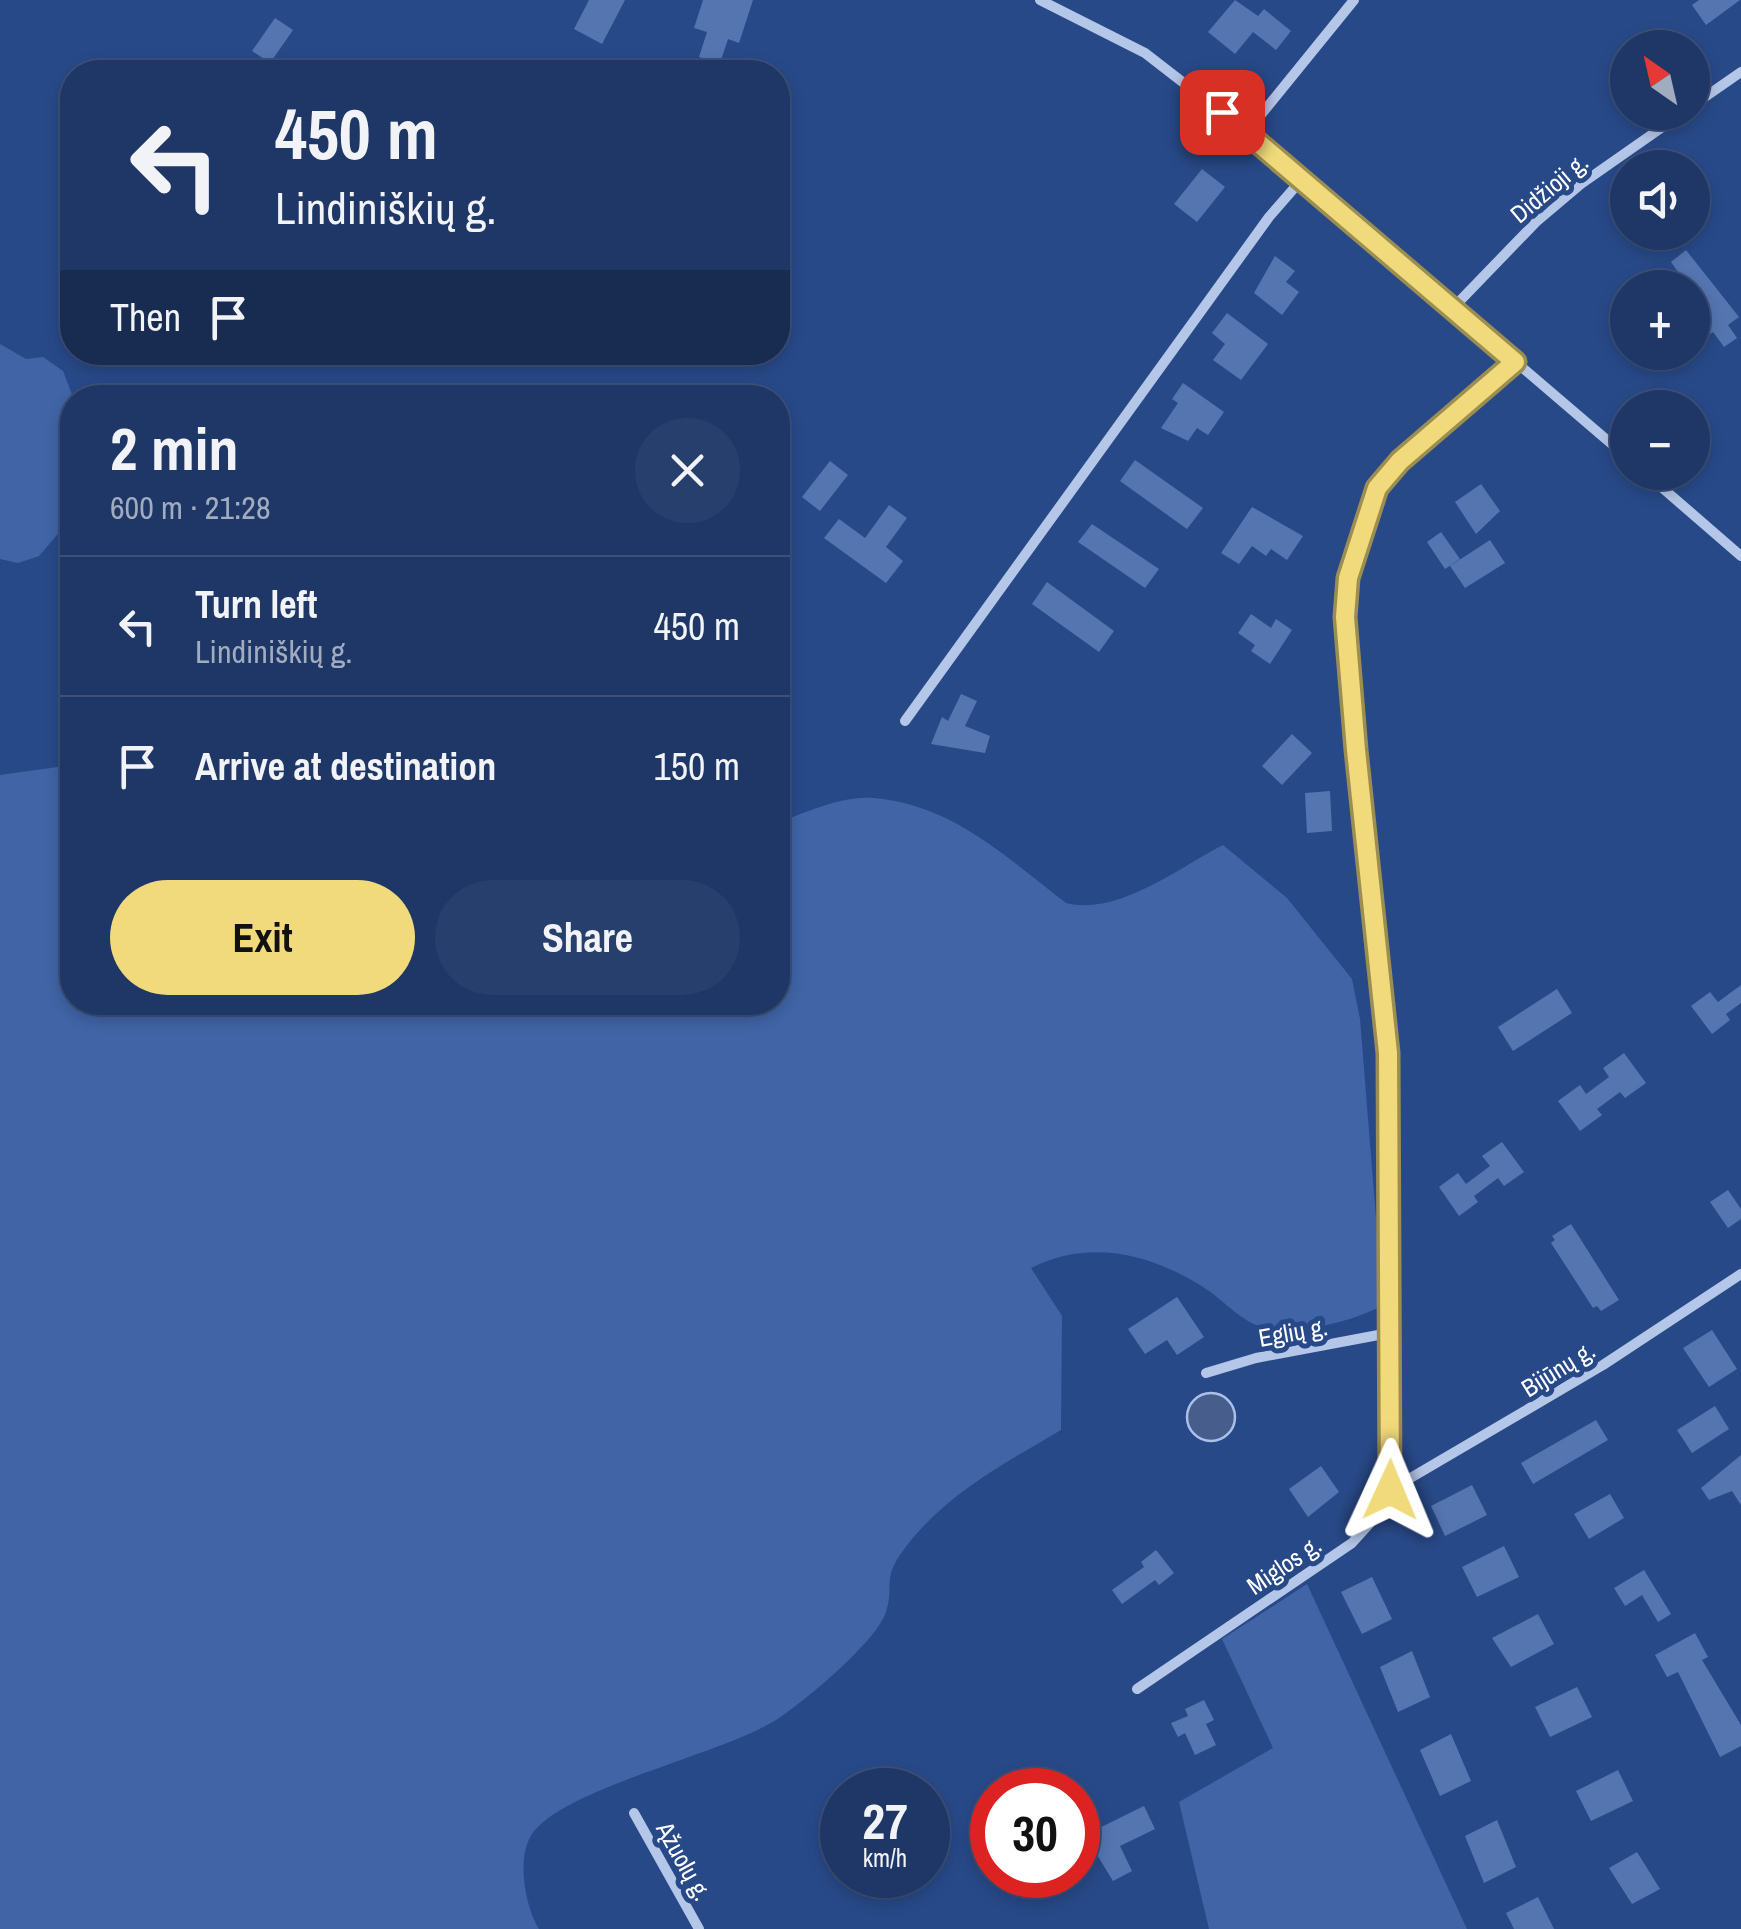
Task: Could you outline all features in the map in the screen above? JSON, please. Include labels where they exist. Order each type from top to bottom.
[{"type":"street","points":[[1040,0],[1145,53],[1248,132],[1610,443]]},
{"type":"street","points":[[1248,132],[1354,0]]},
{"type":"street","points":[[1710,94],[1741,72]]},
{"type":"street","name":"Didžioji g.","points":[[1452,309],[1536,222],[1581,184],[1658,130]]},
{"type":"street","points":[[905,721],[1269,216],[1302,178]]},
{"type":"street","points":[[1390,1490],[1388,1053],[1356,750],[1345,617],[1348,578],[1377,488],[1400,461],[1515,362]]},
{"type":"street","points":[[1665,490],[1741,556]]},
{"type":"street","name":"Bijūnų g.","points":[[1390,1490],[1604,1366],[1741,1274]]},
{"type":"street","name":"Eglių g.","points":[[1206,1373],[1273,1355],[1389,1334]]},
{"type":"street","name":"Miglos g.","points":[[1137,1689],[1352,1543],[1381,1511],[1390,1490]]},
{"type":"street","name":"Ąžuolų g.","points":[[634,1813],[699,1929]]},
{"type":"shaded area","points":[[0,344],[26,359],[43,357],[63,371],[68,385],[60,385],[60,532],[39,556],[18,563],[0,559]]},
{"type":"shaded area","points":[[60,767],[60,1015],[790,1015],[790,818],[850,799],[902,803],[954,822],[1000,851],[1066,903],[1086,905],[1106,903],[1147,888],[1223,845],[1287,898],[1352,979],[1360,1019],[1383,1305],[1325,1325],[1277,1329],[1250,1322],[1191,1280],[1147,1260],[1101,1252],[1077,1253],[1031,1268],[1062,1316],[1061,1430],[973,1484],[916,1534],[895,1563],[880,1624],[839,1670],[791,1710],[755,1731],[610,1786],[549,1817],[532,1834],[524,1856],[526,1895],[539,1929],[0,1929],[0,775]]},
{"type":"shaded area","points":[[1211,1393],[1228,1400],[1235,1417],[1228,1434],[1211,1441],[1194,1434],[1187,1417],[1194,1400]]},
{"type":"shaded area","points":[[1307,1584],[1467,1929],[1209,1929],[1179,1802],[1273,1748],[1222,1639]]},
{"type":"building","points":[[589,0],[625,0],[602,44],[574,29]]},
{"type":"building","points":[[703,0],[753,0],[739,43],[728,39],[721,60],[699,57],[707,32],[694,28]]},
{"type":"building","points":[[1235,0],[1258,16],[1264,9],[1291,31],[1276,50],[1253,32],[1235,54],[1208,32]]},
{"type":"building","points":[[1699,0],[1740,0],[1706,25],[1692,5]]},
{"type":"building","points":[[275,18],[293,30],[272,60],[252,51]]},
{"type":"building","points":[[1202,169],[1225,187],[1197,222],[1174,204]]},
{"type":"building","points":[[1686,250],[1702,270],[1677,270],[1671,262]]},
{"type":"building","points":[[1275,256],[1295,271],[1286,282],[1299,292],[1282,315],[1254,293]]},
{"type":"building","points":[[1710,280],[1739,317],[1728,325],[1737,338],[1724,347],[1713,332],[1710,334]]},
{"type":"building","points":[[1227,313],[1268,344],[1241,380],[1213,360],[1225,344],[1212,333]]},
{"type":"building","points":[[1183,383],[1224,412],[1208,435],[1197,428],[1188,441],[1161,428],[1178,403],[1172,399]]},
{"type":"building","points":[[1135,460],[1203,508],[1187,529],[1120,481]]},
{"type":"building","points":[[830,461],[848,475],[820,511],[802,497]]},
{"type":"building","points":[[1481,484],[1500,511],[1476,534],[1455,502]]},
{"type":"building","points":[[889,505],[907,518],[886,547],[903,561],[886,583],[824,538],[839,519],[865,538]]},
{"type":"building","points":[[1252,507],[1303,536],[1287,560],[1271,549],[1266,556],[1252,546],[1239,564],[1221,553]]},
{"type":"building","points":[[1092,524],[1159,569],[1145,588],[1078,542]]},
{"type":"building","points":[[1441,532],[1460,559],[1445,569],[1427,542]]},
{"type":"building","points":[[1490,540],[1505,563],[1465,588],[1450,566]]},
{"type":"building","points":[[1047,582],[1114,631],[1099,652],[1032,604]]},
{"type":"building","points":[[1251,614],[1271,628],[1276,619],[1292,630],[1270,664],[1251,651],[1255,645],[1238,633]]},
{"type":"building","points":[[961,694],[977,701],[965,726],[990,736],[985,753],[931,744],[942,717],[948,721]]},
{"type":"building","points":[[1292,734],[1312,753],[1282,785],[1262,766]]},
{"type":"building","points":[[1330,791],[1332,831],[1307,833],[1305,793]]},
{"type":"building","points":[[1741,985],[1741,1003],[1726,1014],[1730,1020],[1712,1034],[1691,1006],[1710,992],[1718,1002]]},
{"type":"building","points":[[1557,989],[1572,1013],[1513,1051],[1498,1027]]},
{"type":"building","points":[[1624,1053],[1646,1083],[1625,1098],[1620,1092],[1597,1109],[1602,1115],[1580,1131],[1558,1101],[1580,1085],[1586,1094],[1609,1077],[1603,1068]]},
{"type":"building","points":[[1502,1142],[1524,1172],[1504,1186],[1498,1178],[1474,1196],[1478,1202],[1459,1216],[1439,1187],[1458,1173],[1466,1184],[1490,1166],[1482,1156]]},
{"type":"building","points":[[1728,1190],[1741,1209],[1741,1219],[1728,1228],[1710,1202]]},
{"type":"building","points":[[1571,1224],[1619,1300],[1601,1311],[1597,1306],[1593,1308],[1551,1243],[1555,1240],[1552,1236]]},
{"type":"building","points":[[1177,1297],[1204,1337],[1177,1355],[1167,1340],[1145,1354],[1128,1329]]},
{"type":"building","points":[[1712,1330],[1737,1369],[1709,1387],[1683,1348]]},
{"type":"building","points":[[1715,1406],[1729,1429],[1692,1453],[1677,1430]]},
{"type":"building","points":[[1596,1420],[1608,1440],[1533,1484],[1521,1463]]},
{"type":"building","points":[[1741,1455],[1741,1505],[1732,1491],[1709,1500],[1701,1488]]},
{"type":"building","points":[[1321,1466],[1339,1492],[1308,1517],[1289,1489]]},
{"type":"building","points":[[1472,1485],[1487,1515],[1445,1536],[1431,1506]]},
{"type":"building","points":[[1610,1494],[1624,1518],[1589,1539],[1574,1514]]},
{"type":"building","points":[[1504,1546],[1519,1577],[1477,1597],[1462,1567]]},
{"type":"building","points":[[1156,1550],[1174,1573],[1159,1585],[1155,1580],[1122,1604],[1112,1590],[1144,1567],[1141,1562]]},
{"type":"building","points":[[1644,1570],[1671,1614],[1658,1622],[1642,1595],[1625,1606],[1614,1588]]},
{"type":"building","points":[[1372,1577],[1392,1619],[1362,1634],[1341,1592]]},
{"type":"building","points":[[1538,1614],[1554,1644],[1511,1667],[1492,1638]]},
{"type":"building","points":[[1695,1633],[1708,1657],[1702,1660],[1741,1725],[1741,1746],[1720,1757],[1678,1672],[1667,1677],[1655,1655]]},
{"type":"building","points":[[1412,1651],[1430,1697],[1398,1712],[1380,1667]]},
{"type":"building","points":[[1577,1687],[1592,1717],[1550,1737],[1535,1707]]},
{"type":"building","points":[[1204,1700],[1214,1720],[1206,1724],[1216,1745],[1195,1755],[1185,1733],[1178,1737],[1171,1723],[1188,1716],[1185,1709]]},
{"type":"building","points":[[1451,1734],[1471,1781],[1440,1796],[1420,1750]]},
{"type":"building","points":[[1618,1770],[1633,1801],[1591,1821],[1576,1791]]},
{"type":"building","points":[[1144,1806],[1155,1829],[1120,1846],[1132,1871],[1113,1881],[1100,1860],[1100,1828]]},
{"type":"building","points":[[1497,1820],[1516,1867],[1484,1883],[1465,1836]]},
{"type":"building","points":[[1637,1852],[1660,1889],[1632,1904],[1609,1868]]},
{"type":"building","points":[[1538,1897],[1554,1929],[1514,1929],[1506,1913]]},
{"type":"route","points":[[1222,112],[1515,362],[1400,461],[1377,488],[1358,537],[1348,578],[1345,617],[1356,750],[1388,1053],[1390,1490]]}]
